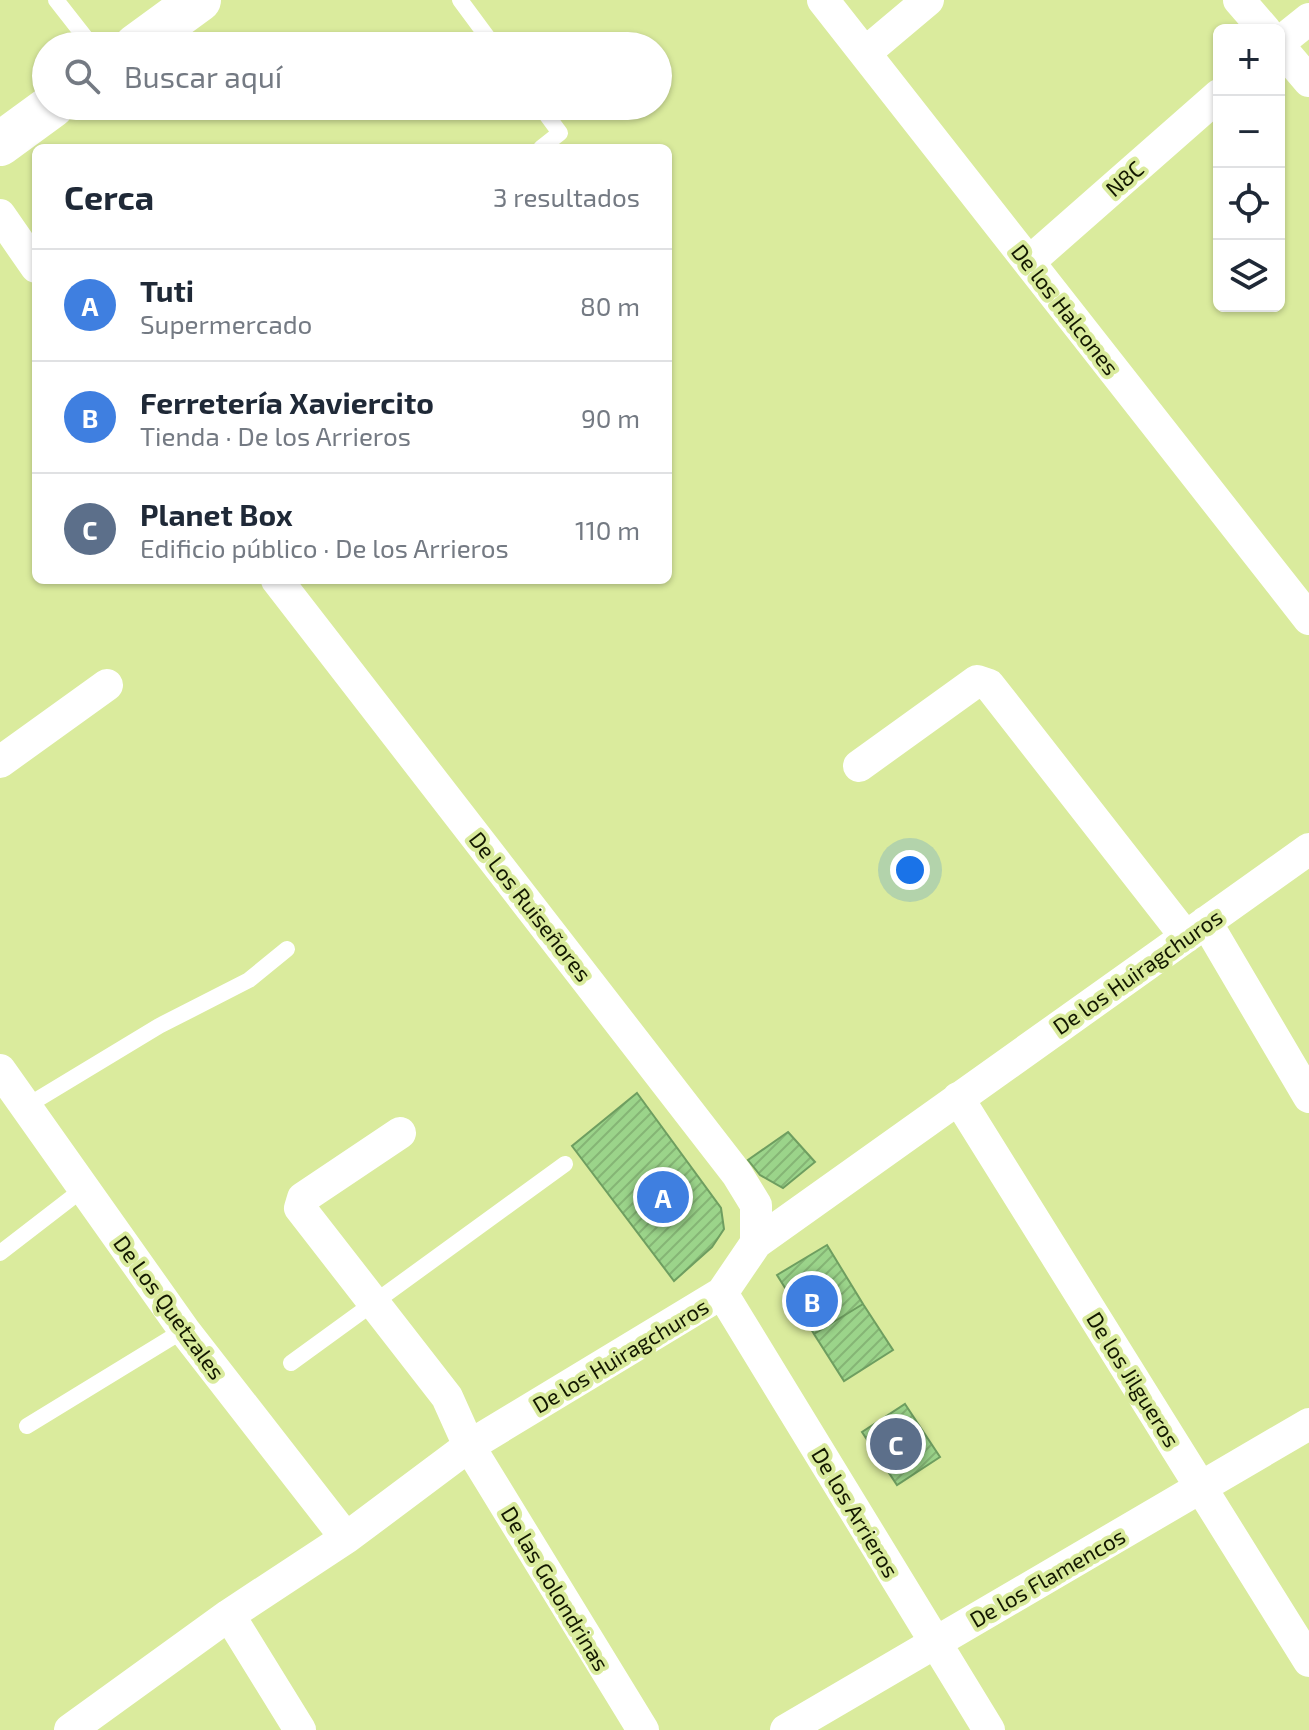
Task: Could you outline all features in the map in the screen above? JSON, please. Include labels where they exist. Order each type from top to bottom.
[{"type":"street","points":[[155,32],[199,0]]},
{"type":"street","name":"De los Halcones","points":[[823,0],[1309,619]]},
{"type":"street","points":[[865,53],[928,0]]},
{"type":"street","points":[[1239,0],[1260,24]]},
{"type":"street","points":[[1285,40],[1309,19]]},
{"type":"street","points":[[1285,52],[1309,81]]},
{"type":"street","name":"N8C","points":[[1029,262],[1218,96]]},
{"type":"street","points":[[0,144],[33,120]]},
{"type":"street","points":[[0,215],[32,261]]},
{"type":"street","name":"De Los Ruiseñores","points":[[280,584],[737,1174],[756,1205],[756,1243]]},
{"type":"street","points":[[859,766],[977,681],[989,685],[1196,930],[1309,1097]]},
{"type":"street","points":[[0,762],[107,685]]},
{"type":"street","name":"De los Huiragchuros","points":[[70,1730],[229,1615],[346,1538],[469,1446],[722,1293],[756,1243],[1309,849]]},
{"type":"street","name":"De Los Quetzales","points":[[0,1070],[184,1330],[346,1538]]},
{"type":"street","name":"De los Jilgueros","points":[[958,1098],[1309,1661]]},
{"type":"street","name":"De las Golondrinas","points":[[400,1133],[300,1202],[300,1208],[447,1397],[469,1446],[643,1730]]},
{"type":"street","name":"De los Arrieros","points":[[722,1293],[989,1730]]},
{"type":"street","name":"De los Flamencos","points":[[786,1730],[1309,1424]]},
{"type":"street","points":[[229,1615],[300,1730]]},
{"type":"lane","points":[[56,0],[81,32]]},
{"type":"lane","points":[[460,0],[484,32]]},
{"type":"lane","points":[[546,144],[560,133],[550,120]]},
{"type":"lane","points":[[25,1107],[159,1026],[249,980],[287,949]]},
{"type":"lane","points":[[291,1363],[565,1164]]},
{"type":"lane","points":[[0,1253],[83,1189]]},
{"type":"lane","points":[[27,1426],[184,1330]]},
{"type":"building","points":[[637,1093],[721,1208],[724,1229],[712,1247],[674,1281],[572,1146]]},
{"type":"building","points":[[788,1132],[815,1162],[783,1188],[760,1175],[748,1160]]},
{"type":"building","points":[[827,1245],[863,1304],[814,1334],[777,1275]]},
{"type":"building","points":[[863,1304],[893,1350],[844,1381],[814,1334]]},
{"type":"building","points":[[905,1404],[940,1457],[897,1485],[862,1432]]},
{"type":"place","name":"Tuti","points":[[663,1197]]},
{"type":"place","name":"Ferretería Xaviercito","points":[[812,1301]]},
{"type":"place","name":"Planet Box","points":[[896,1444]]}]
